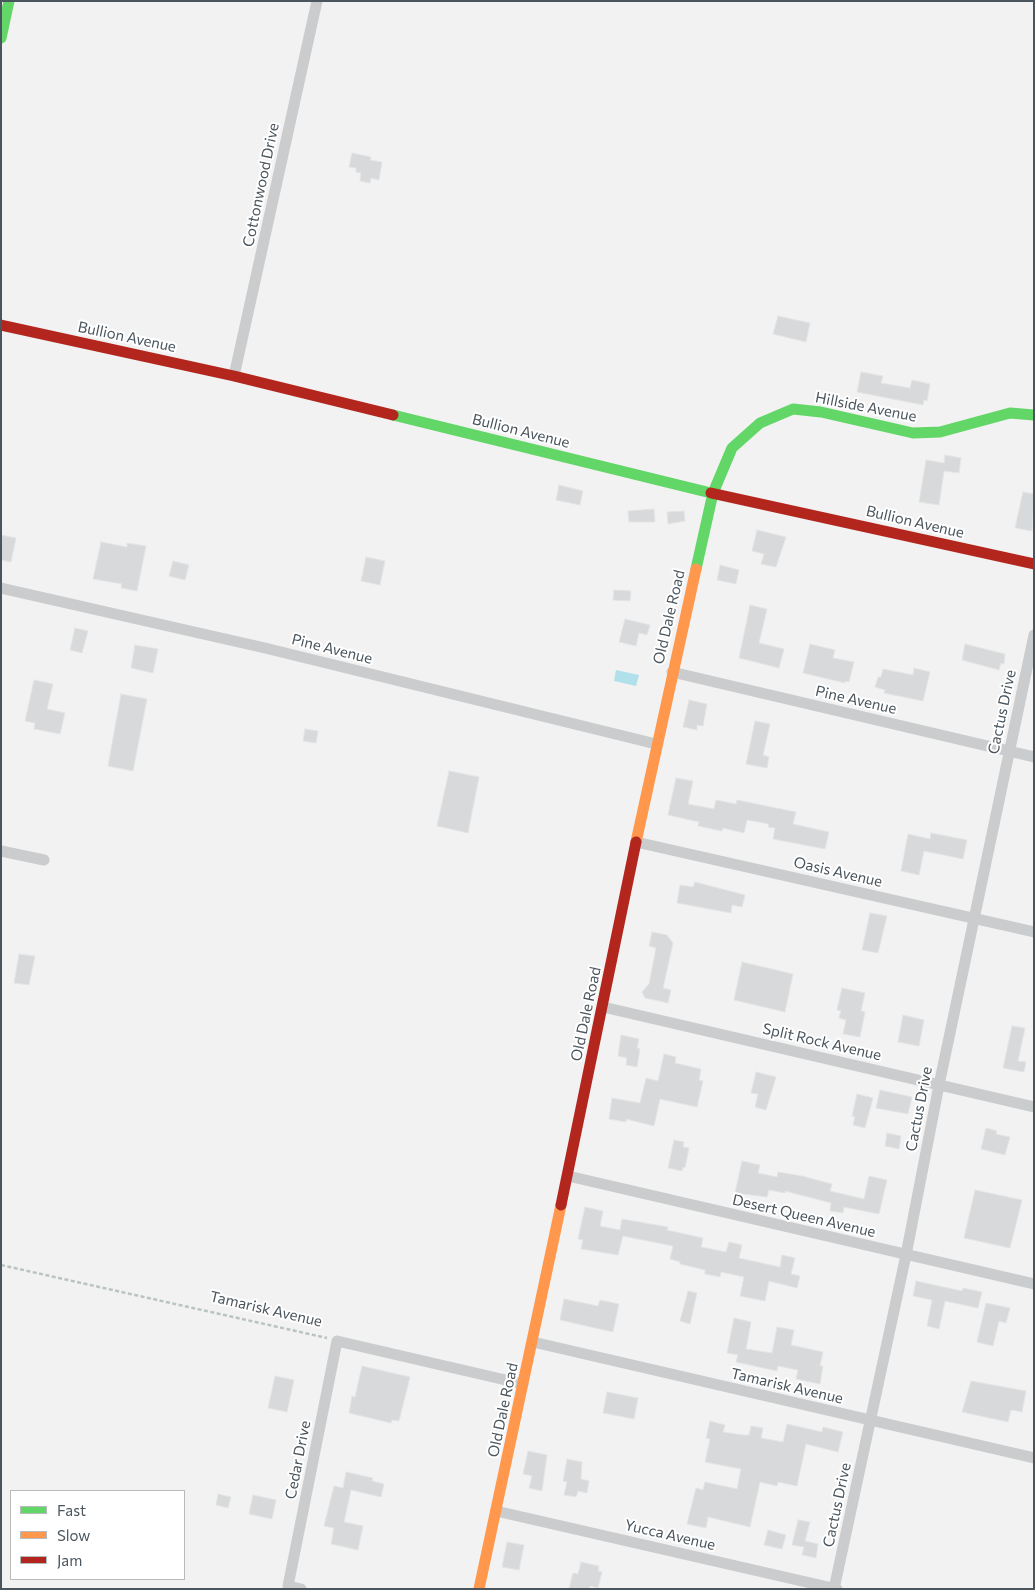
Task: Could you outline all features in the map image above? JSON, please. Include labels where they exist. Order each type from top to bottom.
[{"type":"street","points":[[1,38],[9,1]]},
{"type":"street","name":"Cottonwood Drive","points":[[234,376],[316,1]]},
{"type":"street","name":"Bullion Avenue","points":[[1,325],[234,376],[713,493],[752,500],[1034,564]]},
{"type":"street","name":"Hillside Avenue","points":[[732,448],[760,423],[793,409],[822,412],[912,433],[940,432],[1010,413],[1034,415]]},
{"type":"street","name":"Old Dale Road","points":[[478,1589],[533,1342],[672,672],[713,493],[732,448]]},
{"type":"street","name":"Pine Avenue","points":[[1,588],[198,632],[656,744]]},
{"type":"street","name":"Cactus Drive","points":[[835,1588],[1034,635]]},
{"type":"street","name":"Pine Avenue","points":[[672,672],[1034,757]]},
{"type":"street","name":"Oasis Avenue","points":[[636,842],[1034,932]]},
{"type":"street","points":[[1,851],[44,860]]},
{"type":"street","name":"Split Rock Avenue","points":[[603,1007],[1034,1107]]},
{"type":"street","name":"Desert Queen Avenue","points":[[568,1176],[1034,1284]]},
{"type":"street","name":"Tamarisk Avenue","points":[[337,1341],[523,1384]]},
{"type":"street","name":"Cedar Drive","points":[[301,1589],[288,1586],[337,1341]]},
{"type":"street","name":"Tamarisk Avenue","points":[[533,1342],[871,1422],[1034,1458]]},
{"type":"street","name":"Yucca Avenue","points":[[496,1510],[835,1588]]},
{"type":"path","name":"Tamarisk Avenue","points":[[1,1265],[337,1341]]},
{"type":"water","points":[[616,670],[639,675],[636,686],[614,681]]},
{"type":"building","points":[[352,153],[371,157],[370,160],[382,162],[379,180],[371,178],[370,183],[360,181],[361,173],[356,172],[356,168],[349,167]]},
{"type":"building","points":[[778,316],[810,323],[806,342],[773,334]]},
{"type":"building","points":[[861,372],[883,376],[881,383],[910,388],[912,380],[930,384],[927,401],[924,400],[923,405],[857,392]]},
{"type":"building","points":[[945,455],[961,458],[959,473],[944,471],[939,505],[919,502],[926,460],[944,463]]},
{"type":"building","points":[[559,485],[583,491],[580,505],[556,500]]},
{"type":"building","points":[[1023,492],[1034,494],[1032,531],[1015,528]]},
{"type":"building","points":[[654,509],[655,522],[629,522],[628,511]]},
{"type":"building","points":[[684,511],[685,521],[668,524],[667,512]]},
{"type":"building","points":[[757,530],[786,537],[776,567],[761,564],[764,554],[752,551]]},
{"type":"building","points":[[1,535],[16,538],[11,562],[1,560]]},
{"type":"building","points":[[101,542],[127,547],[127,543],[146,546],[137,591],[121,588],[122,584],[93,579]]},
{"type":"building","points":[[366,557],[385,561],[380,585],[361,581]]},
{"type":"building","points":[[173,561],[189,565],[185,580],[169,576]]},
{"type":"building","points":[[720,565],[739,570],[736,584],[717,580]]},
{"type":"building","points":[[614,590],[631,591],[630,601],[613,600]]},
{"type":"building","points":[[750,605],[767,609],[759,643],[784,649],[779,668],[739,658]]},
{"type":"building","points":[[625,619],[650,625],[647,635],[639,633],[636,646],[619,642]]},
{"type":"building","points":[[75,628],[88,631],[82,653],[70,650]]},
{"type":"building","points":[[810,644],[835,650],[833,658],[854,662],[849,682],[845,681],[845,683],[803,673]]},
{"type":"building","points":[[965,644],[1005,654],[1004,664],[1001,663],[999,670],[962,660]]},
{"type":"building","points":[[135,645],[158,649],[153,673],[131,668]]},
{"type":"building","points":[[914,668],[930,672],[923,701],[884,693],[885,690],[875,687],[883,669],[913,675]]},
{"type":"building","points":[[34,680],[53,684],[47,709],[65,713],[60,734],[34,729],[35,723],[25,721]]},
{"type":"building","points":[[121,694],[147,699],[133,771],[108,766]]},
{"type":"building","points":[[689,700],[707,704],[703,726],[697,725],[697,730],[683,727]]},
{"type":"building","points":[[755,721],[770,724],[763,755],[769,757],[767,768],[746,764]]},
{"type":"building","points":[[305,729],[318,731],[316,743],[303,741]]},
{"type":"building","points":[[449,771],[479,777],[468,833],[437,826]]},
{"type":"building","points":[[676,778],[693,781],[688,804],[714,809],[716,800],[736,804],[737,800],[796,812],[793,824],[829,832],[825,849],[773,839],[775,828],[768,827],[769,824],[747,820],[744,833],[723,828],[722,831],[698,826],[699,822],[668,815]]},
{"type":"building","points":[[931,833],[967,840],[963,859],[924,851],[919,875],[901,871],[908,834],[930,839]]},
{"type":"building","points":[[695,882],[745,895],[742,907],[732,905],[731,913],[677,903],[680,885],[693,887]]},
{"type":"building","points":[[870,913],[887,916],[878,953],[862,950]]},
{"type":"building","points":[[652,932],[667,935],[673,943],[663,988],[671,990],[668,1003],[645,998],[642,992],[649,984],[656,948],[649,946]]},
{"type":"building","points":[[19,954],[35,956],[29,985],[14,983]]},
{"type":"building","points":[[742,962],[793,974],[785,1012],[734,1000]]},
{"type":"building","points":[[842,988],[865,993],[861,1011],[865,1012],[860,1037],[843,1034],[846,1020],[839,1018],[841,1011],[837,1010]]},
{"type":"building","points":[[903,1015],[924,1020],[919,1046],[898,1042]]},
{"type":"building","points":[[1012,1026],[1025,1028],[1018,1061],[1026,1062],[1024,1072],[1003,1068]]},
{"type":"building","points":[[621,1035],[639,1039],[637,1048],[640,1049],[637,1067],[626,1065],[627,1058],[618,1056]]},
{"type":"building","points":[[664,1054],[676,1057],[675,1063],[701,1069],[699,1080],[703,1081],[697,1107],[660,1099],[654,1126],[626,1119],[626,1122],[609,1119],[612,1098],[640,1103],[646,1078],[658,1081]]},
{"type":"building","points":[[756,1072],[776,1077],[766,1110],[755,1107],[758,1094],[751,1093]]},
{"type":"building","points":[[880,1090],[912,1097],[908,1114],[876,1108]]},
{"type":"building","points":[[857,1094],[873,1098],[865,1128],[853,1125],[855,1117],[852,1116]]},
{"type":"building","points":[[986,1128],[997,1131],[996,1134],[1010,1137],[1005,1155],[981,1149]]},
{"type":"building","points":[[887,1133],[901,1136],[899,1149],[885,1146]]},
{"type":"building","points":[[674,1140],[684,1142],[683,1147],[689,1148],[685,1168],[683,1167],[682,1171],[668,1168]]},
{"type":"building","points":[[742,1161],[760,1165],[758,1173],[777,1177],[778,1172],[802,1176],[832,1184],[830,1191],[864,1199],[869,1176],[887,1180],[879,1214],[844,1207],[843,1213],[830,1211],[831,1203],[785,1191],[785,1193],[769,1190],[767,1197],[735,1193]]},
{"type":"building","points":[[975,1190],[1022,1200],[1010,1248],[964,1238]]},
{"type":"building","points":[[585,1207],[603,1211],[600,1226],[620,1230],[622,1219],[668,1227],[667,1230],[703,1238],[701,1247],[726,1252],[729,1242],[742,1245],[739,1258],[780,1267],[782,1255],[795,1258],[791,1274],[800,1276],[797,1288],[769,1281],[765,1301],[740,1296],[744,1277],[721,1272],[720,1277],[705,1274],[705,1270],[680,1264],[680,1262],[670,1259],[673,1246],[623,1236],[618,1255],[581,1249],[583,1240],[578,1239]]},
{"type":"building","points":[[916,1281],[962,1291],[963,1288],[982,1292],[978,1308],[945,1301],[939,1329],[927,1326],[932,1300],[913,1296]]},
{"type":"building","points":[[688,1291],[697,1293],[690,1324],[680,1321]]},
{"type":"building","points":[[564,1299],[598,1306],[600,1300],[619,1304],[613,1332],[560,1320]]},
{"type":"building","points":[[986,1303],[1010,1308],[1006,1323],[999,1321],[993,1346],[977,1342]]},
{"type":"building","points":[[734,1318],[751,1322],[746,1349],[772,1353],[777,1327],[794,1330],[791,1345],[823,1352],[820,1366],[823,1366],[820,1384],[796,1379],[798,1370],[778,1366],[777,1371],[736,1362],[738,1355],[727,1353]]},
{"type":"building","points":[[362,1366],[410,1377],[399,1421],[392,1420],[391,1423],[349,1413],[352,1396],[355,1397]]},
{"type":"building","points":[[275,1376],[294,1380],[287,1412],[268,1408]]},
{"type":"building","points":[[971,1381],[1026,1391],[1022,1412],[1011,1410],[1008,1422],[962,1412]]},
{"type":"building","points":[[607,1392],[638,1398],[634,1419],[603,1413]]},
{"type":"building","points":[[710,1421],[725,1425],[723,1432],[743,1435],[749,1435],[751,1426],[763,1428],[761,1438],[783,1442],[787,1424],[822,1432],[823,1427],[843,1432],[838,1452],[806,1444],[797,1486],[778,1482],[777,1486],[760,1482],[750,1527],[708,1517],[706,1528],[687,1524],[696,1488],[703,1490],[705,1482],[737,1489],[741,1469],[705,1462],[710,1439],[706,1438]]},
{"type":"building","points":[[528,1451],[547,1455],[542,1491],[529,1488],[532,1476],[523,1474]]},
{"type":"building","points":[[567,1459],[582,1462],[581,1479],[589,1481],[587,1493],[578,1491],[576,1497],[564,1495],[567,1482],[563,1481]]},
{"type":"building","points":[[346,1472],[373,1478],[372,1481],[384,1484],[381,1497],[351,1490],[344,1522],[363,1526],[358,1550],[331,1544],[334,1528],[324,1526],[334,1486],[343,1488]]},
{"type":"building","points":[[218,1494],[231,1497],[228,1508],[216,1505]]},
{"type":"building","points":[[253,1495],[276,1500],[272,1519],[249,1514]]},
{"type":"building","points":[[798,1520],[810,1522],[805,1541],[818,1544],[816,1558],[802,1555],[804,1547],[792,1545]]},
{"type":"building","points":[[768,1530],[786,1535],[782,1549],[764,1545]]},
{"type":"building","points":[[507,1542],[524,1545],[519,1570],[502,1567]]},
{"type":"building","points":[[581,1562],[599,1566],[598,1571],[602,1572],[598,1588],[590,1586],[589,1589],[569,1589],[573,1573],[578,1574]]},
{"type":"traffic: fast","points":[[1,38],[9,1]]},
{"type":"traffic: fast","points":[[696,569],[713,493],[732,448],[760,423],[793,409],[821,412],[913,433],[940,432],[1010,413],[1034,415]]},
{"type":"traffic: fast","points":[[393,415],[711,493]]},
{"type":"traffic: slow","points":[[636,842],[696,569]]},
{"type":"traffic: slow","points":[[479,1589],[561,1205]]},
{"type":"traffic: jam","points":[[1,325],[234,376],[393,415]]},
{"type":"traffic: jam","points":[[711,493],[1034,564]]},
{"type":"traffic: jam","points":[[561,1205],[636,842]]}]
